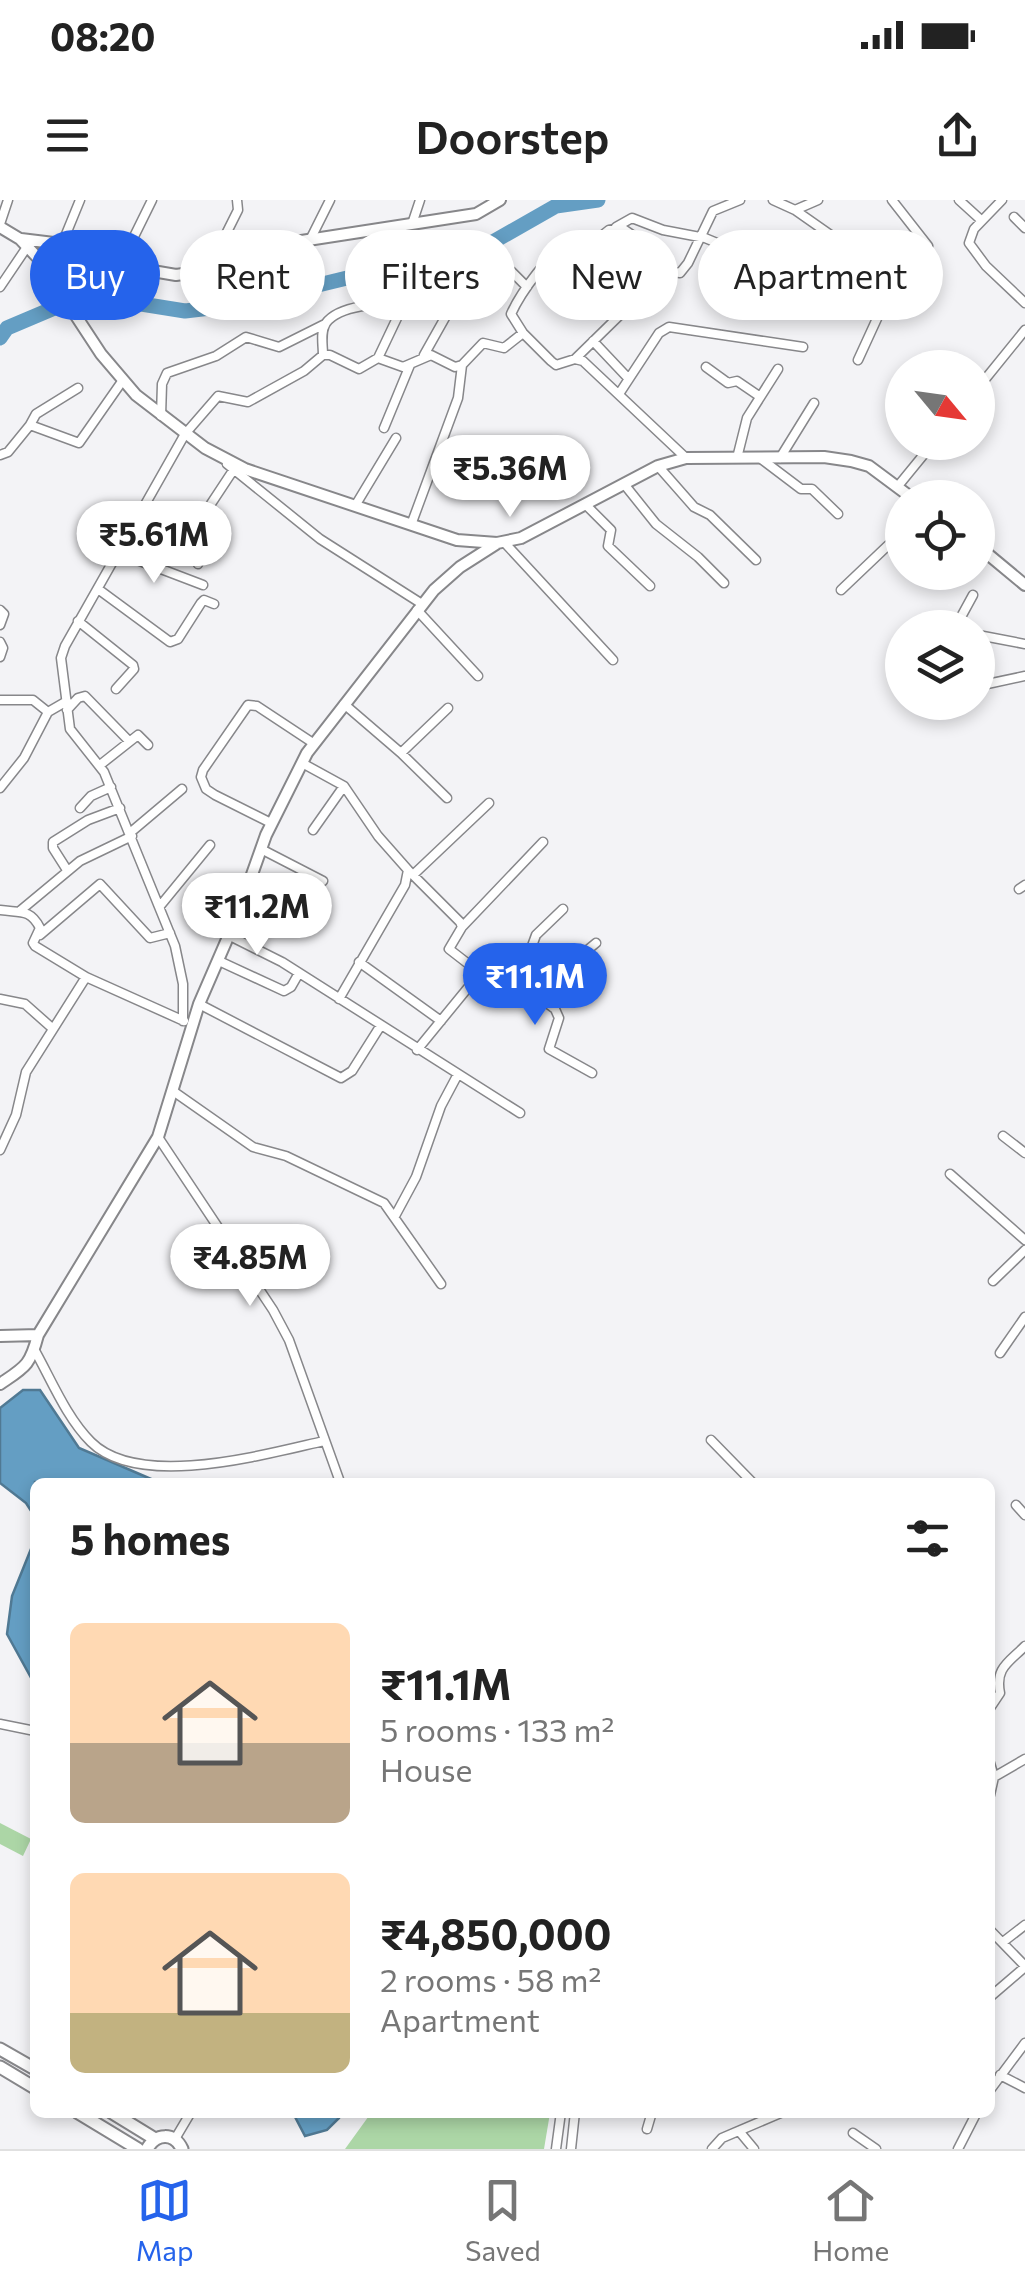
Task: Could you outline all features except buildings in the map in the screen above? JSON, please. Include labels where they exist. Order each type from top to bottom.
[{"type":"main road","points":[[0,2049],[30,2066]]},
{"type":"main road","points":[[2,2073],[30,2086]]},
{"type":"main road","points":[[86,2118],[138,2149]]},
{"type":"main road","points":[[118,2118],[151,2144],[163,2136],[179,2144]]},
{"type":"street","points":[[8,200],[0,226],[23,243],[55,282],[101,354],[123,380],[185,434],[245,469],[457,540],[501,542],[520,538],[658,466],[686,458],[851,461],[869,466],[889,480]]},
{"type":"street","points":[[68,230],[80,200]]},
{"type":"street","points":[[137,230],[152,200]]},
{"type":"street","points":[[228,230],[238,210],[237,200]]},
{"type":"street","points":[[315,230],[330,200]]},
{"type":"street","points":[[412,224],[420,200]]},
{"type":"street","points":[[325,238],[476,214],[500,200]]},
{"type":"street","points":[[703,230],[713,212],[740,200]]},
{"type":"street","points":[[773,200],[823,230]]},
{"type":"street","points":[[794,210],[818,200]]},
{"type":"street","points":[[858,360],[880,312],[928,246],[892,200]]},
{"type":"street","points":[[959,200],[981,220]]},
{"type":"street","points":[[1002,200],[970,236],[971,250],[1025,302]]},
{"type":"street","points":[[1014,217],[1025,228]]},
{"type":"street","points":[[615,320],[574,358],[556,365],[523,333],[511,314],[527,287],[565,244],[585,249],[632,218],[663,230],[698,236]]},
{"type":"street","points":[[616,228],[653,249],[659,255],[660,268],[670,275],[683,270],[698,240]]},
{"type":"street","points":[[23,243],[30,243]]},
{"type":"street","points":[[0,287],[23,243]]},
{"type":"street","points":[[378,358],[403,367],[424,355],[451,307],[502,272],[511,271],[527,287]]},
{"type":"street","points":[[162,416],[162,384],[167,374],[216,356],[246,337],[279,347],[345,312]]},
{"type":"street","points":[[188,1023],[180,962],[132,834],[100,765],[70,729],[61,658],[78,621],[185,434],[218,396],[248,402],[323,355],[330,354],[359,369],[378,358],[395,320]]},
{"type":"street","points":[[323,355],[326,324]]},
{"type":"street","points":[[619,394],[659,334],[669,328],[803,346]]},
{"type":"street","points":[[995,367],[1025,330]]},
{"type":"street","points":[[411,525],[458,398],[462,365],[478,346],[504,348],[523,333]]},
{"type":"street","points":[[593,340],[627,378]]},
{"type":"street","points":[[424,355],[455,367],[462,365]]},
{"type":"street","points":[[574,358],[583,361],[686,458]]},
{"type":"street","points":[[384,428],[410,364]]},
{"type":"street","points":[[706,367],[760,396]]},
{"type":"street","points":[[737,458],[743,429],[778,368]]},
{"type":"street","points":[[30,426],[78,443],[123,380]]},
{"type":"street","points":[[0,454],[8,452],[36,414],[78,388]]},
{"type":"street","points":[[780,458],[814,403]]},
{"type":"street","points":[[355,506],[396,438]]},
{"type":"street","points":[[216,454],[320,538],[420,607],[478,676]]},
{"type":"street","points":[[760,458],[801,489],[812,489],[838,514]]},
{"type":"street","points":[[903,480],[919,460]]},
{"type":"street","points":[[658,466],[694,507],[710,515],[756,560]]},
{"type":"street","points":[[198,564],[199,522],[234,469]]},
{"type":"street","points":[[624,484],[656,524],[698,557],[724,584]]},
{"type":"street","points":[[585,504],[612,532],[608,546],[650,586]]},
{"type":"street","points":[[0,1384],[22,1371],[38,1335],[158,1137],[188,1023],[230,936],[271,823],[312,742],[445,578],[501,542]]},
{"type":"street","points":[[501,542],[613,660]]},
{"type":"street","points":[[841,590],[885,548]]},
{"type":"street","points":[[119,552],[203,585]]},
{"type":"street","points":[[995,560],[1025,585]]},
{"type":"street","points":[[98,589],[170,642],[178,639],[204,600],[214,604]]},
{"type":"street","points":[[965,610],[973,596]]},
{"type":"street","points":[[0,610],[4,614],[0,624]]},
{"type":"street","points":[[78,621],[133,665],[134,669],[116,689]]},
{"type":"street","points":[[995,639],[1025,644]]},
{"type":"street","points":[[0,642],[0,657]]},
{"type":"street","points":[[995,682],[1025,676]]},
{"type":"street","points":[[0,788],[24,758],[48,712],[78,698],[84,696],[129,741]]},
{"type":"street","points":[[0,700],[33,700],[48,712]]},
{"type":"street","points":[[344,704],[447,798]]},
{"type":"street","points":[[271,823],[206,789],[202,783],[203,770],[248,705],[257,706],[312,742]]},
{"type":"street","points":[[401,753],[448,708]]},
{"type":"street","points":[[100,765],[129,741],[142,736],[148,745]]},
{"type":"street","points":[[302,762],[344,786],[378,836],[462,928]]},
{"type":"street","points":[[314,830],[344,786]]},
{"type":"street","points":[[80,808],[92,796],[111,788]]},
{"type":"street","points":[[21,910],[67,870],[132,834],[182,788]]},
{"type":"street","points":[[338,998],[410,872],[489,803]]},
{"type":"street","points":[[67,870],[53,842],[88,820],[120,808]]},
{"type":"street","points":[[543,842],[462,928],[449,949],[498,983],[512,980],[536,935],[563,909]]},
{"type":"street","points":[[160,906],[210,844]]},
{"type":"street","points":[[262,849],[323,880]]},
{"type":"street","points":[[35,938],[100,884],[150,938],[170,933]]},
{"type":"street","points":[[0,910],[21,910],[39,924],[40,932],[34,942],[38,948],[86,977],[188,1023]]},
{"type":"street","points":[[230,936],[300,973],[520,1112]]},
{"type":"street","points":[[543,1000],[568,966],[596,943]]},
{"type":"street","points":[[219,961],[284,991],[300,973]]},
{"type":"street","points":[[359,962],[441,1021]]},
{"type":"street","points":[[417,1050],[479,970]]},
{"type":"street","points":[[0,1150],[16,1115],[26,1072],[86,977]]},
{"type":"street","points":[[512,980],[555,1010],[559,1018],[549,1048],[592,1073]]},
{"type":"street","points":[[0,1000],[25,1004],[52,1028]]},
{"type":"street","points":[[199,1004],[340,1078],[352,1071],[381,1025]]},
{"type":"street","points":[[395,1216],[416,1177],[441,1106],[458,1074]]},
{"type":"street","points":[[172,1091],[253,1147],[286,1156],[377,1198],[395,1216],[440,1284]]},
{"type":"street","points":[[1004,1136],[1025,1154]]},
{"type":"street","points":[[158,1137],[289,1340],[338,1478]]},
{"type":"street","points":[[950,1174],[1025,1240]]},
{"type":"street","points":[[994,1281],[1025,1250]]},
{"type":"street","points":[[1016,1259],[1025,1268]]},
{"type":"street","points":[[1000,1353],[1025,1317]]},
{"type":"street","points":[[0,1336],[38,1335]]},
{"type":"street","points":[[34,1349],[80,1430],[106,1454],[165,1465],[213,1464],[324,1441]]},
{"type":"street","points":[[710,1440],[748,1478]]},
{"type":"street","points":[[1016,1505],[1025,1515]]},
{"type":"street","points":[[995,1700],[1000,1693],[1000,1672],[1025,1646]]},
{"type":"street","points":[[0,1724],[30,1730]]},
{"type":"street","points":[[995,1776],[1025,1759]]},
{"type":"street","points":[[1003,1942],[1025,1925]]},
{"type":"street","points":[[995,1935],[1025,1967],[995,1993]]},
{"type":"street","points":[[995,2082],[1025,2043]]},
{"type":"street","points":[[1000,2075],[1025,2088]]},
{"type":"street","points":[[179,2144],[188,2118]]},
{"type":"street","points":[[556,2149],[560,2118]]},
{"type":"street","points":[[570,2149],[575,2118]]},
{"type":"street","points":[[647,2129],[650,2118]]},
{"type":"street","points":[[712,2149],[722,2138],[769,2118]]},
{"type":"street","points":[[958,2149],[974,2118]]},
{"type":"street","points":[[739,2131],[754,2149]]},
{"type":"street","points":[[853,2133],[876,2149]]},
{"type":"green space","points":[[0,1823],[30,1838],[23,1856],[0,1844]]},
{"type":"green space","points":[[367,2118],[549,2118],[544,2149],[345,2149]]},
{"type":"water","points":[[23,1390],[40,1390],[79,1448],[149,1478],[30,1478],[30,1509],[0,1483],[0,1408]]},
{"type":"water","points":[[30,1551],[30,1676],[7,1634],[12,1596]]},
{"type":"water","points":[[296,2118],[339,2118],[327,2130],[305,2136]]},
{"type":"waterway","points":[[0,338],[7,328],[85,295],[185,311],[236,305],[491,243],[556,206],[598,200]]}]
